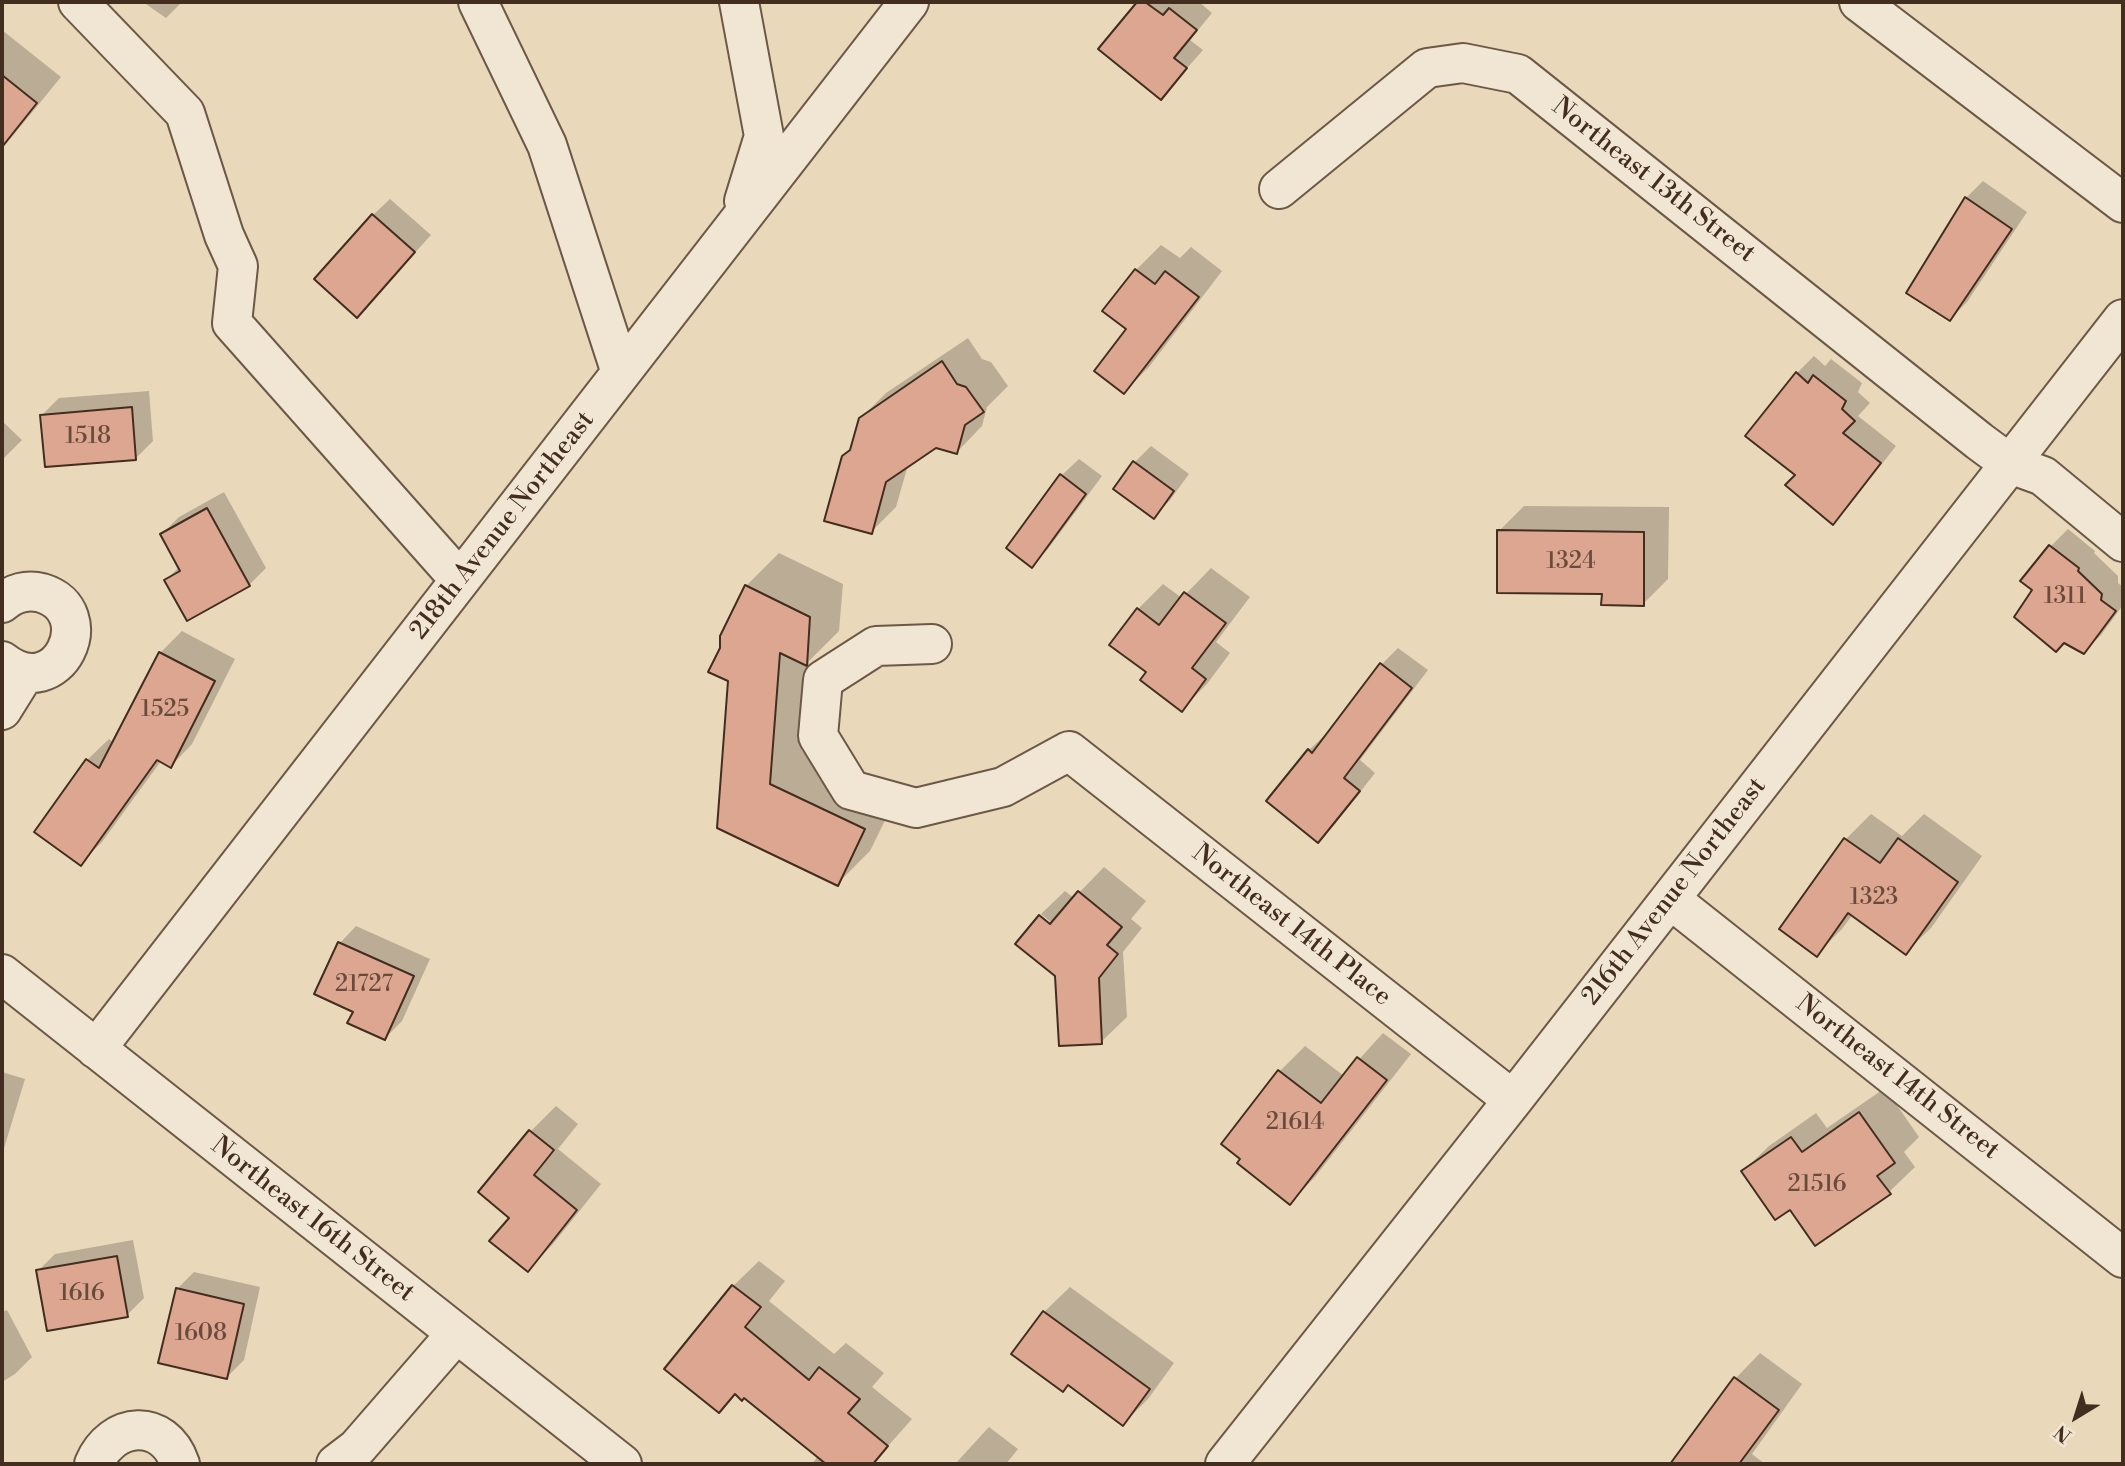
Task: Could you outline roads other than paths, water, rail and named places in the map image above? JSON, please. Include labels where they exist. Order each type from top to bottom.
[{"type":"street","points":[[78,2],[185,113],[224,235],[238,266],[232,323],[460,580]]},
{"type":"street","points":[[478,2],[547,145],[621,373]]},
{"type":"street","points":[[737,223],[764,135],[739,2]]},
{"type":"street","name":"218th Avenue Northeast","points":[[96,1049],[909,2]]},
{"type":"street","points":[[1859,2],[2123,203]]},
{"type":"street","name":"Northeast 13th Street","points":[[1279,189],[1427,68],[1463,63],[1518,74],[2010,464],[2043,476],[2123,542]]},
{"type":"street","name":"216th Avenue Northeast","points":[[1225,1464],[2123,319]]},
{"type":"street","points":[[2,603],[22,592],[36,591],[50,595],[61,604],[69,616],[72,631],[70,645],[64,657],[53,667],[39,673],[13,667],[2,710]]},
{"type":"street","name":"Northeast 14th Place","points":[[932,644],[876,646],[823,680],[818,736],[851,790],[916,808],[1003,787],[1069,751],[1513,1100]]},
{"type":"street","name":"Northeast 14th Street","points":[[1670,899],[2123,1258]]},
{"type":"street","name":"Northeast 16th Street","points":[[2,974],[622,1464]]},
{"type":"street","points":[[336,1464],[357,1448],[456,1334]]},
{"type":"street","points":[[94,1464],[99,1451],[109,1440],[123,1432],[138,1430],[153,1433],[166,1441],[176,1453],[180,1464]]}]
